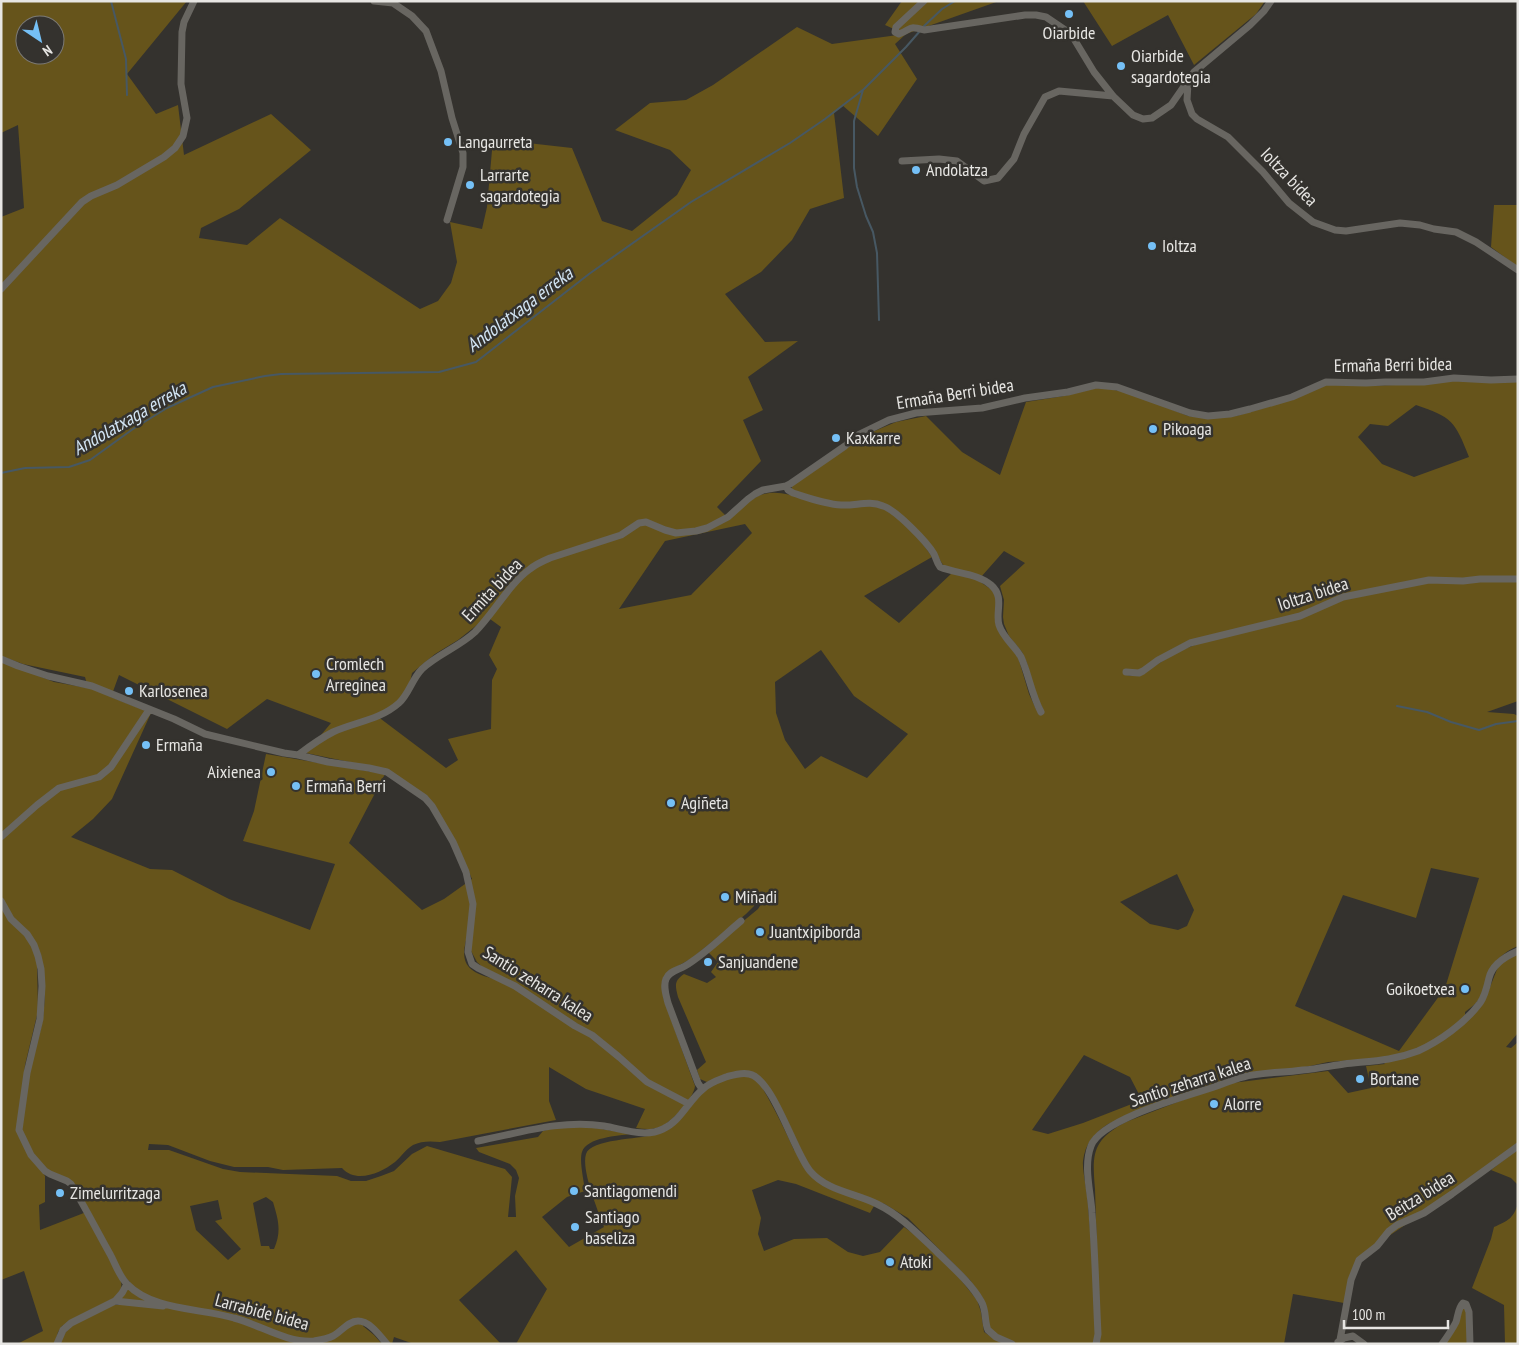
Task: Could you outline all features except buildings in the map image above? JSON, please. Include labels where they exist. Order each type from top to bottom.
[{"type":"street","points":[[1,289],[82,202],[117,185],[158,161],[179,142],[185,129],[186,118],[182,84],[182,32],[184,22],[194,1]]},
{"type":"street","points":[[374,1],[393,3],[412,16],[426,31],[440,71],[463,153],[462,167],[446,220]]},
{"type":"street","points":[[924,1],[896,27],[895,32],[899,34],[910,27],[920,29],[1025,15],[1046,17],[1071,34],[1094,72],[1113,96],[1133,115],[1143,119],[1152,118],[1171,105],[1194,72],[1233,41],[1264,11],[1271,1]]},
{"type":"street","name":"Ioltza bidea","points":[[1188,82],[1187,100],[1192,114],[1197,119],[1228,137],[1264,172],[1289,203],[1313,222],[1335,230],[1346,231],[1400,223],[1456,232],[1476,242],[1518,270]]},
{"type":"street","points":[[902,161],[939,159],[956,161],[984,181],[998,178],[1014,158],[1024,134],[1045,97],[1059,91],[1113,96]]},
{"type":"street","name":"Ermaña Berri bidea","points":[[786,486],[845,446],[856,436],[900,417],[935,411],[982,408],[1096,385],[1117,387],[1190,413],[1208,416],[1230,414],[1250,409],[1301,393],[1326,382],[1424,382],[1454,378],[1518,379]]},
{"type":"street","points":[[786,486],[792,493],[826,503],[850,505],[867,502],[884,506],[902,518],[933,553],[940,567],[975,577],[991,585],[998,595],[1000,602],[999,624],[1003,634],[1019,654],[1034,699],[1041,712]]},
{"type":"street","name":"Ermita bidea","points":[[298,755],[333,732],[370,720],[400,702],[421,670],[437,656],[474,632],[519,578],[539,563],[621,535],[639,523],[646,522],[665,530],[676,532],[696,531],[707,528],[728,517],[755,494],[763,490],[786,486]]},
{"type":"street","name":"Ioltza bidea","points":[[1126,672],[1139,673],[1158,660],[1190,643],[1300,616],[1343,597],[1429,580],[1518,579]]},
{"type":"street","points":[[1,659],[48,676],[92,686],[174,719],[205,734],[264,749],[298,755]]},
{"type":"street","points":[[1,837],[59,788],[100,777],[119,756],[148,710]]},
{"type":"street","name":"Santio zeharra kalea","points":[[298,755],[387,772],[425,798],[432,806],[453,842],[466,872],[473,904],[468,952],[472,964],[515,986],[575,1026],[592,1035],[646,1082],[689,1104]]},
{"type":"street","points":[[1,901],[11,920],[27,934],[34,945],[38,956],[42,986],[40,1019],[26,1073],[18,1130],[31,1155],[46,1171],[71,1184],[127,1284],[115,1301],[72,1323],[63,1330],[57,1344]]},
{"type":"street","points":[[702,1089],[698,1083],[665,994],[666,979],[670,973],[695,959],[741,921]]},
{"type":"street","name":"Santio zeharra kalea","points":[[1096,1344],[1098,1334],[1088,1155],[1091,1144],[1097,1136],[1125,1119],[1191,1093],[1215,1087],[1241,1077],[1342,1064],[1385,1061],[1418,1051],[1443,1036],[1471,1013],[1481,1002],[1496,965],[1518,951]]},
{"type":"street","points":[[478,1141],[552,1126],[580,1123],[651,1133],[663,1129],[672,1123],[702,1089],[720,1079],[733,1075],[751,1074],[762,1083],[779,1110],[810,1170],[831,1187],[877,1204],[908,1225],[967,1282],[981,1301],[988,1330],[996,1337],[1012,1344]]},
{"type":"street","name":"Beitza bidea","points":[[1338,1342],[1351,1280],[1360,1260],[1377,1246],[1389,1231],[1397,1225],[1424,1213],[1518,1146]]},
{"type":"street","name":"Larrabide bidea","points":[[127,1284],[150,1298],[175,1307]]},
{"type":"street","name":"Larrabide bidea","points":[[115,1301],[216,1313],[236,1318],[291,1339],[304,1341],[315,1341],[333,1336],[352,1322],[359,1320],[372,1328],[387,1344]]},
{"type":"street","points":[[1442,1344],[1452,1331],[1459,1307],[1463,1303],[1466,1304],[1470,1312],[1470,1344]]},
{"type":"street","points":[[1338,1342],[1344,1338],[1354,1336],[1364,1344]]},
{"type":"shaded area","points":[[1,1],[187,1],[127,74],[156,114],[178,105],[184,155],[271,114],[311,150],[239,209],[201,228],[199,238],[247,245],[280,218],[420,309],[438,301],[451,283],[457,262],[450,222],[482,229],[487,207],[493,139],[572,148],[602,221],[632,231],[677,195],[691,170],[670,150],[615,130],[650,103],[686,100],[713,85],[797,27],[832,44],[905,34],[885,25],[902,1],[999,1],[906,34],[895,44],[917,79],[878,136],[842,105],[834,113],[844,198],[810,209],[792,240],[761,272],[725,294],[765,342],[798,341],[748,377],[763,410],[743,420],[761,461],[717,507],[729,519],[753,499],[771,493],[781,493],[830,506],[877,506],[896,516],[913,532],[932,557],[864,596],[899,623],[952,573],[976,579],[992,590],[997,599],[996,624],[1002,636],[1018,657],[1029,694],[1036,709],[1043,709],[1035,693],[1027,663],[1022,652],[1009,636],[1003,617],[1004,600],[1000,586],[1025,563],[1004,551],[981,577],[950,569],[943,565],[932,548],[914,528],[889,507],[877,502],[844,503],[831,501],[795,491],[792,489],[792,486],[858,438],[896,422],[926,416],[962,452],[1000,475],[1026,402],[1064,396],[1096,388],[1130,393],[1188,416],[1207,418],[1236,416],[1291,400],[1323,385],[1424,384],[1446,380],[1518,382],[1518,576],[1462,579],[1427,578],[1340,596],[1299,614],[1196,639],[1164,654],[1142,670],[1127,670],[1125,674],[1130,676],[1140,675],[1179,651],[1195,645],[1302,617],[1343,600],[1430,582],[1518,581],[1518,701],[1487,712],[1518,716],[1518,946],[1502,955],[1494,964],[1488,974],[1479,999],[1465,1012],[1465,1021],[1484,1002],[1498,967],[1506,959],[1518,953],[1518,1033],[1506,1047],[1511,1048],[1518,1042],[1518,1144],[1452,1193],[1361,1255],[1351,1272],[1344,1303],[1293,1294],[1284,1344],[1100,1344],[1094,1166],[1097,1149],[1106,1135],[1126,1122],[1224,1084],[1328,1071],[1348,1093],[1371,1088],[1366,1066],[1385,1064],[1379,1058],[1328,1062],[1301,1068],[1239,1075],[1188,1092],[1108,1124],[1094,1135],[1086,1149],[1083,1165],[1093,1268],[1096,1329],[1094,1344],[1018,1344],[997,1335],[991,1330],[983,1298],[970,1280],[908,1218],[883,1203],[874,1206],[870,1213],[796,1184],[778,1180],[752,1190],[761,1218],[758,1234],[764,1251],[794,1239],[827,1238],[848,1252],[863,1256],[880,1252],[904,1227],[956,1274],[977,1300],[984,1332],[1004,1344],[516,1344],[547,1289],[516,1250],[459,1300],[501,1344],[414,1344],[394,1337],[392,1344],[389,1344],[363,1319],[363,1326],[382,1344],[60,1344],[71,1326],[111,1305],[127,1305],[120,1299],[128,1289],[130,1282],[118,1265],[114,1267],[121,1284],[117,1295],[113,1299],[62,1326],[58,1332],[56,1344],[17,1344],[43,1331],[24,1271],[1,1280],[1,661],[54,682],[88,688],[85,677],[23,664],[1,656],[1,217],[24,208],[18,125],[1,133]],"holes":[[[1416,405],[1437,413],[1451,422],[1460,435],[1469,457],[1414,477],[1382,464],[1358,437],[1370,424],[1388,426]],[[745,524],[752,533],[691,595],[619,609],[665,541]],[[490,619],[501,627],[489,655],[497,669],[492,680],[491,729],[448,739],[458,760],[446,768],[377,716],[407,696],[412,673],[435,654],[458,640],[482,621]],[[821,650],[854,696],[908,734],[867,778],[821,756],[805,769],[785,740],[776,713],[775,682]],[[119,675],[227,729],[267,699],[331,723],[306,753],[388,770],[426,796],[435,806],[456,843],[472,879],[444,899],[422,910],[349,843],[385,774],[266,754],[254,811],[243,841],[335,864],[310,930],[229,899],[172,870],[150,869],[71,837],[93,819],[112,799],[151,713],[111,697]],[[1431,868],[1479,878],[1445,988],[1399,1051],[1295,1006],[1343,895],[1416,918]],[[1177,874],[1194,910],[1187,926],[1178,930],[1150,924],[1120,902]],[[757,898],[765,898],[758,909],[707,951],[718,962],[711,972],[716,977],[707,983],[684,974],[678,979],[676,989],[706,1062],[697,1070],[700,1079],[707,1082],[740,1072],[752,1073],[758,1077],[768,1087],[779,1105],[801,1152],[794,1150],[757,1080],[742,1076],[719,1082],[701,1093],[667,1129],[653,1135],[606,1142],[590,1149],[586,1154],[586,1170],[604,1227],[569,1247],[542,1217],[567,1197],[585,1191],[581,1160],[585,1147],[596,1140],[631,1134],[578,1125],[543,1131],[538,1137],[476,1148],[479,1152],[510,1164],[516,1170],[519,1178],[515,1196],[516,1217],[508,1217],[512,1177],[505,1169],[427,1146],[412,1154],[394,1171],[366,1181],[351,1181],[337,1176],[240,1172],[223,1169],[169,1150],[148,1150],[149,1144],[168,1145],[210,1161],[234,1167],[268,1167],[283,1170],[342,1168],[354,1175],[368,1175],[383,1170],[410,1147],[419,1143],[429,1141],[440,1142],[556,1120],[549,1101],[549,1067],[586,1089],[645,1109],[636,1128],[651,1129],[660,1127],[670,1121],[681,1110],[691,1097],[695,1086],[664,1000],[662,986],[665,976],[669,971],[692,958],[754,906]],[[469,930],[473,932],[470,949],[477,962],[495,979],[476,973],[470,968],[464,957]],[[27,932],[38,952],[44,973],[45,994],[42,1023],[29,1069],[18,1134],[25,1065],[38,1011],[37,964],[29,941],[23,933]],[[1084,1055],[1130,1077],[1142,1100],[1083,1123],[1048,1134],[1032,1130]],[[33,1154],[50,1174],[70,1180],[89,1211],[40,1230],[39,1205],[45,1202],[45,1176],[33,1159]],[[266,1197],[273,1202],[278,1225],[278,1236],[274,1249],[270,1249],[269,1246],[261,1246],[253,1203]],[[218,1200],[222,1219],[215,1221],[241,1249],[228,1260],[196,1230],[190,1206]]]},
{"type":"shaded area","points":[[1083,1],[1265,1],[1256,14],[1194,65],[1168,15],[1112,46]]},
{"type":"shaded area","points":[[1494,205],[1518,205],[1518,267],[1491,247]]},
{"type":"shaded area","points":[[1518,1149],[1518,1185],[1511,1178],[1491,1170]]},
{"type":"shaded area","points":[[1518,1203],[1518,1344],[1505,1344],[1504,1305],[1472,1288],[1494,1227],[1510,1218],[1515,1212]]},
{"type":"shaded area","points":[[1463,1307],[1467,1309],[1468,1344],[1445,1344]]},
{"type":"waterway","points":[[111,1],[126,59],[127,95]]},
{"type":"waterway","name":"Andolatxaga erreka","points":[[923,27],[942,9],[955,1]]},
{"type":"waterway","name":"Andolatxaga erreka","points":[[1,473],[25,468],[69,467],[90,460],[133,429],[167,408],[213,387],[281,374],[439,372],[476,362],[589,274],[691,202],[790,143],[825,119],[864,89],[920,31]]},
{"type":"waterway","points":[[863,90],[854,121],[854,168],[857,187],[873,232],[877,253],[879,320]]},
{"type":"waterway","points":[[1397,706],[1427,712],[1451,722],[1479,730],[1496,724],[1518,721]]},
{"type":"place","name":"Oiarbide","points":[[1069,14]]},
{"type":"place","name":"Oiarbide sagardotegia","points":[[1121,66]]},
{"type":"place","name":"Langaurreta","points":[[448,142]]},
{"type":"place","name":"Andolatza","points":[[916,170]]},
{"type":"place","name":"Larrarte sagardotegia","points":[[470,185]]},
{"type":"place","name":"Ioltza","points":[[1152,246]]},
{"type":"place","name":"Pikoaga","points":[[1153,429]]},
{"type":"place","name":"Kaxkarre","points":[[836,438]]},
{"type":"place","name":"Cromlech Arreginea","points":[[316,674]]},
{"type":"place","name":"Karlosenea","points":[[129,691]]},
{"type":"place","name":"Ermaña","points":[[146,745]]},
{"type":"place","name":"Aixienea","points":[[271,772]]},
{"type":"place","name":"Ermaña Berri","points":[[296,786]]},
{"type":"place","name":"Agiñeta","points":[[671,803]]},
{"type":"place","name":"Miñadi","points":[[725,897]]},
{"type":"place","name":"Juantxipiborda","points":[[760,932]]},
{"type":"place","name":"Sanjuandene","points":[[708,962]]},
{"type":"place","name":"Goikoetxea","points":[[1465,989]]},
{"type":"place","name":"Bortane","points":[[1360,1079]]},
{"type":"place","name":"Alorre","points":[[1214,1104]]},
{"type":"place","name":"Santiagomendi","points":[[574,1191]]},
{"type":"place","name":"Zimelurritzaga","points":[[60,1193]]},
{"type":"place","name":"Santiago baseliza","points":[[575,1227]]},
{"type":"place","name":"Atoki","points":[[890,1262]]}]
